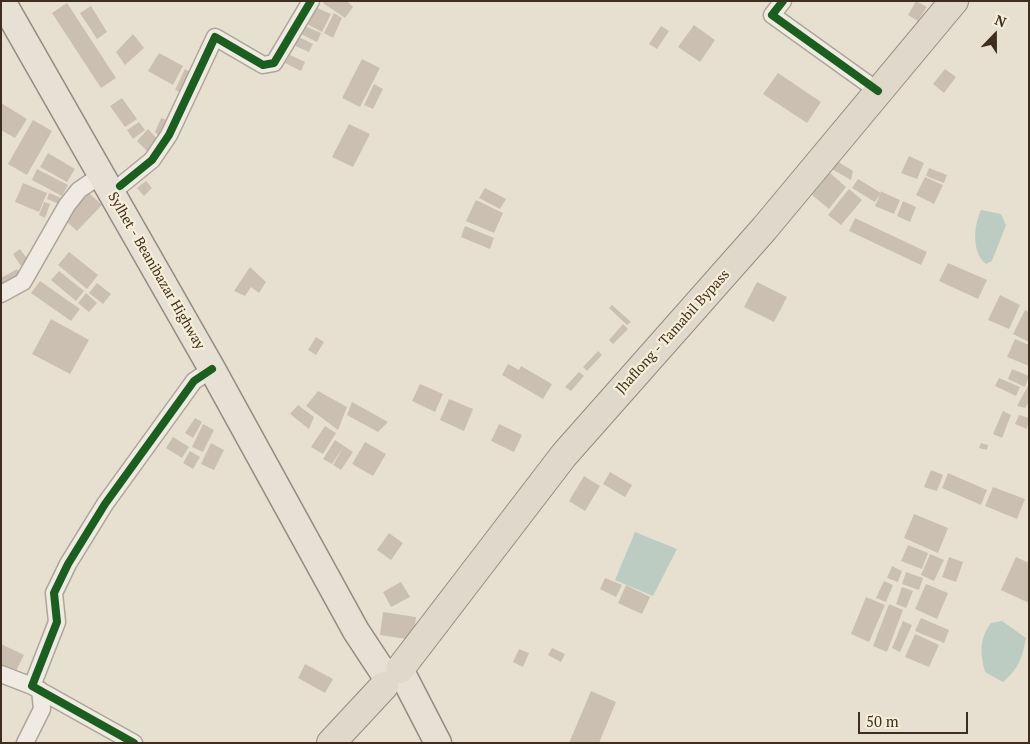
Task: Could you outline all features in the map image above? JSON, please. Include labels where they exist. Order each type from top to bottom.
[{"type":"highway","name":"Jhaflong - Tamabil Bypass","points":[[331,743],[393,677],[564,455],[764,229],[954,1]]},
{"type":"main road","name":"Sylhet - Beanibazar Highway","points":[[2,1],[221,363],[393,677]]},
{"type":"main road","name":"Sylhet - Beanibazar Highway","points":[[14,1],[212,369],[356,631],[393,677]]},
{"type":"main road","points":[[393,677],[422,743]]},
{"type":"main road","points":[[393,677],[438,743]]},
{"type":"street","points":[[1,294],[23,282],[67,205],[79,190],[110,180],[152,160],[169,134],[215,38],[264,65],[274,63],[311,1]]},
{"type":"street","points":[[783,1],[772,15],[878,92]]},
{"type":"street","points":[[26,743],[42,709],[36,688],[57,622],[54,593],[68,564],[105,504],[194,381],[212,369]]},
{"type":"street","points":[[1,674],[36,688],[134,743]]},
{"type":"shaded area","points":[[981,210],[1001,214],[1006,225],[992,261],[986,264],[978,253],[975,238]]},
{"type":"shaded area","points":[[635,532],[677,549],[653,596],[615,580]]},
{"type":"shaded area","points":[[1002,621],[1026,638],[1019,663],[1003,682],[985,672],[982,659],[982,646],[987,629],[991,623]]},
{"type":"building","points":[[324,1],[347,1],[353,7],[345,18],[323,3]]},
{"type":"building","points":[[916,1],[927,7],[918,21],[908,15]]},
{"type":"building","points":[[67,3],[116,78],[101,88],[52,13]]},
{"type":"building","points":[[91,6],[107,32],[97,39],[80,13]]},
{"type":"building","points":[[315,7],[331,14],[322,32],[307,24]]},
{"type":"building","points":[[334,13],[342,18],[333,38],[324,33]]},
{"type":"building","points":[[694,25],[715,40],[700,62],[678,47]]},
{"type":"building","points":[[305,26],[321,33],[317,42],[301,34]]},
{"type":"building","points":[[661,26],[669,31],[657,49],[649,44]]},
{"type":"building","points":[[133,34],[144,48],[125,65],[116,52]]},
{"type":"building","points":[[297,36],[313,44],[309,52],[293,45]]},
{"type":"building","points":[[159,53],[183,66],[173,85],[148,71]]},
{"type":"building","points":[[290,55],[305,62],[301,71],[285,63]]},
{"type":"building","points":[[362,59],[380,68],[360,107],[342,98]]},
{"type":"building","points":[[185,69],[194,74],[184,94],[175,90]]},
{"type":"building","points":[[945,69],[956,77],[944,93],[933,84]]},
{"type":"building","points":[[778,73],[821,102],[807,123],[763,94]]},
{"type":"building","points":[[374,84],[383,89],[373,109],[364,105]]},
{"type":"building","points":[[122,98],[137,119],[125,127],[110,106]]},
{"type":"building","points":[[1,103],[27,119],[15,138],[1,130]]},
{"type":"building","points":[[161,118],[170,121],[162,139],[155,132]]},
{"type":"building","points":[[33,120],[52,131],[27,175],[8,164]]},
{"type":"building","points":[[139,122],[145,130],[133,139],[127,130]]},
{"type":"building","points":[[349,124],[370,134],[353,167],[332,157]]},
{"type":"building","points":[[148,129],[162,144],[151,155],[137,141]]},
{"type":"building","points":[[48,153],[75,169],[67,182],[40,167]]},
{"type":"building","points":[[909,156],[924,163],[917,179],[901,173]]},
{"type":"building","points":[[835,160],[853,171],[851,180],[830,168]]},
{"type":"building","points":[[929,168],[947,175],[944,183],[926,176]]},
{"type":"building","points":[[37,169],[68,185],[62,196],[32,180]]},
{"type":"building","points":[[830,173],[846,187],[829,209],[812,195]]},
{"type":"building","points":[[925,177],[943,185],[934,204],[916,195]]},
{"type":"building","points":[[858,179],[881,193],[875,202],[852,188]]},
{"type":"building","points":[[146,181],[152,188],[144,196],[137,188]]},
{"type":"building","points":[[23,183],[47,193],[39,212],[15,202]]},
{"type":"building","points":[[485,188],[506,199],[500,209],[479,198]]},
{"type":"building","points":[[849,189],[862,200],[841,225],[828,215]]},
{"type":"building","points":[[882,190],[882,192],[900,200],[894,214],[875,206]]},
{"type":"building","points":[[49,193],[61,198],[59,204],[47,199]]},
{"type":"building","points":[[89,193],[102,205],[77,231],[64,219]]},
{"type":"building","points":[[476,200],[503,213],[494,233],[466,221]]},
{"type":"building","points":[[903,201],[916,207],[910,222],[897,216]]},
{"type":"building","points":[[44,202],[50,204],[45,218],[39,215]]},
{"type":"building","points":[[855,218],[927,252],[921,265],[849,231]]},
{"type":"building","points":[[465,226],[494,238],[490,249],[461,237]]},
{"type":"building","points":[[20,249],[31,264],[23,269],[13,254]]},
{"type":"building","points":[[69,252],[98,275],[87,289],[58,265]]},
{"type":"building","points":[[948,263],[987,280],[978,299],[939,281]]},
{"type":"building","points":[[250,267],[266,282],[259,293],[251,287],[245,296],[234,291]]},
{"type":"building","points":[[17,269],[23,279],[4,289],[1,278]]},
{"type":"building","points":[[59,271],[84,291],[76,301],[51,280]]},
{"type":"building","points":[[40,281],[80,309],[71,321],[31,293]]},
{"type":"building","points":[[757,282],[787,297],[774,322],[744,307]]},
{"type":"building","points":[[97,283],[111,294],[103,304],[89,293]]},
{"type":"building","points":[[86,293],[97,303],[89,312],[78,303]]},
{"type":"building","points":[[1000,295],[1020,305],[1009,329],[988,320]]},
{"type":"building","points":[[612,305],[631,322],[627,325],[609,308]]},
{"type":"building","points":[[1025,310],[1029,312],[1029,342],[1013,334]]},
{"type":"building","points":[[51,319],[89,340],[70,374],[32,354]]},
{"type":"building","points":[[623,324],[628,329],[613,344],[609,340]]},
{"type":"building","points":[[316,337],[324,342],[316,355],[308,350]]},
{"type":"building","points":[[1015,339],[1029,345],[1029,366],[1007,357]]},
{"type":"building","points":[[598,351],[602,355],[587,371],[583,367]]},
{"type":"building","points":[[508,364],[519,370],[521,366],[552,384],[543,399],[502,375]]},
{"type":"building","points":[[1012,369],[1029,376],[1025,387],[1008,379]]},
{"type":"building","points":[[579,372],[584,376],[571,391],[565,387]]},
{"type":"building","points":[[999,378],[1020,387],[1016,396],[995,386]]},
{"type":"building","points":[[420,384],[443,394],[435,412],[412,401]]},
{"type":"building","points":[[1029,384],[1029,402],[1025,408],[1017,406]]},
{"type":"building","points":[[318,391],[347,407],[338,430],[306,406]]},
{"type":"building","points":[[449,399],[473,409],[464,431],[440,420]]},
{"type":"building","points":[[352,402],[388,422],[378,432],[347,415]]},
{"type":"building","points":[[298,405],[314,417],[309,429],[290,414]]},
{"type":"building","points":[[1003,411],[1011,415],[1002,438],[993,434]]},
{"type":"building","points":[[1019,415],[1029,418],[1027,429],[1015,424]]},
{"type":"building","points":[[195,418],[202,422],[193,438],[185,433]]},
{"type":"building","points":[[203,424],[214,430],[203,452],[192,447]]},
{"type":"building","points":[[499,424],[522,435],[514,452],[491,441]]},
{"type":"building","points":[[325,426],[336,433],[323,454],[311,447]]},
{"type":"building","points":[[173,437],[189,447],[182,458],[166,448]]},
{"type":"building","points":[[335,440],[344,446],[332,464],[323,459]]},
{"type":"building","points":[[365,442],[386,454],[373,476],[352,464]]},
{"type":"building","points":[[211,443],[224,450],[214,470],[201,464]]},
{"type":"building","points":[[981,443],[988,445],[987,450],[979,448]]},
{"type":"building","points":[[344,446],[353,452],[341,470],[333,465]]},
{"type":"building","points":[[190,451],[200,457],[193,469],[183,463]]},
{"type":"building","points":[[931,470],[943,475],[937,491],[924,487]]},
{"type":"building","points":[[610,472],[632,485],[625,497],[603,484]]},
{"type":"building","points":[[948,473],[987,490],[981,505],[942,488]]},
{"type":"building","points":[[584,476],[600,486],[585,511],[569,501]]},
{"type":"building","points":[[993,487],[1025,499],[1017,519],[985,506]]},
{"type":"building","points":[[914,514],[948,528],[938,553],[904,538]]},
{"type":"building","points":[[389,533],[403,543],[391,560],[377,550]]},
{"type":"building","points":[[908,545],[928,553],[922,569],[901,561]]},
{"type":"building","points":[[930,554],[944,560],[934,581],[921,575]]},
{"type":"building","points":[[949,557],[963,562],[956,582],[942,577]]},
{"type":"building","points":[[1016,557],[1029,563],[1029,603],[1001,590]]},
{"type":"building","points":[[892,566],[902,571],[898,582],[887,578]]},
{"type":"building","points":[[906,572],[923,578],[919,590],[902,584]]},
{"type":"building","points":[[605,578],[622,585],[616,597],[600,589]]},
{"type":"building","points":[[884,581],[893,585],[886,602],[876,598]]},
{"type":"building","points":[[401,582],[410,597],[391,607],[383,592]]},
{"type":"building","points":[[926,584],[948,593],[937,619],[915,609]]},
{"type":"building","points":[[626,585],[650,597],[642,614],[618,603]]},
{"type":"building","points":[[902,587],[913,591],[906,608],[896,604]]},
{"type":"building","points":[[866,597],[885,605],[869,642],[851,634]]},
{"type":"building","points":[[889,604],[903,610],[887,652],[873,646]]},
{"type":"building","points":[[383,612],[416,617],[413,640],[380,635]]},
{"type":"building","points":[[921,618],[949,630],[944,643],[915,631]]},
{"type":"building","points":[[903,621],[912,625],[900,652],[892,648]]},
{"type":"building","points":[[915,634],[939,645],[929,667],[905,657]]},
{"type":"building","points":[[1,644],[24,655],[14,675],[1,669]]},
{"type":"building","points":[[552,648],[565,654],[561,662],[548,655]]},
{"type":"building","points":[[519,649],[529,653],[523,667],[513,662]]},
{"type":"building","points":[[305,664],[333,679],[325,693],[298,678]]},
{"type":"building","points":[[591,691],[616,702],[599,743],[569,743]]},
{"type":"cycle path","points":[[120,186],[152,160],[169,135],[215,37],[263,65],[274,63],[311,1]]},
{"type":"cycle path","points":[[783,1],[772,15],[878,91]]},
{"type":"cycle path","points":[[134,743],[32,686],[57,622],[54,593],[68,564],[105,504],[194,381],[212,369]]}]
